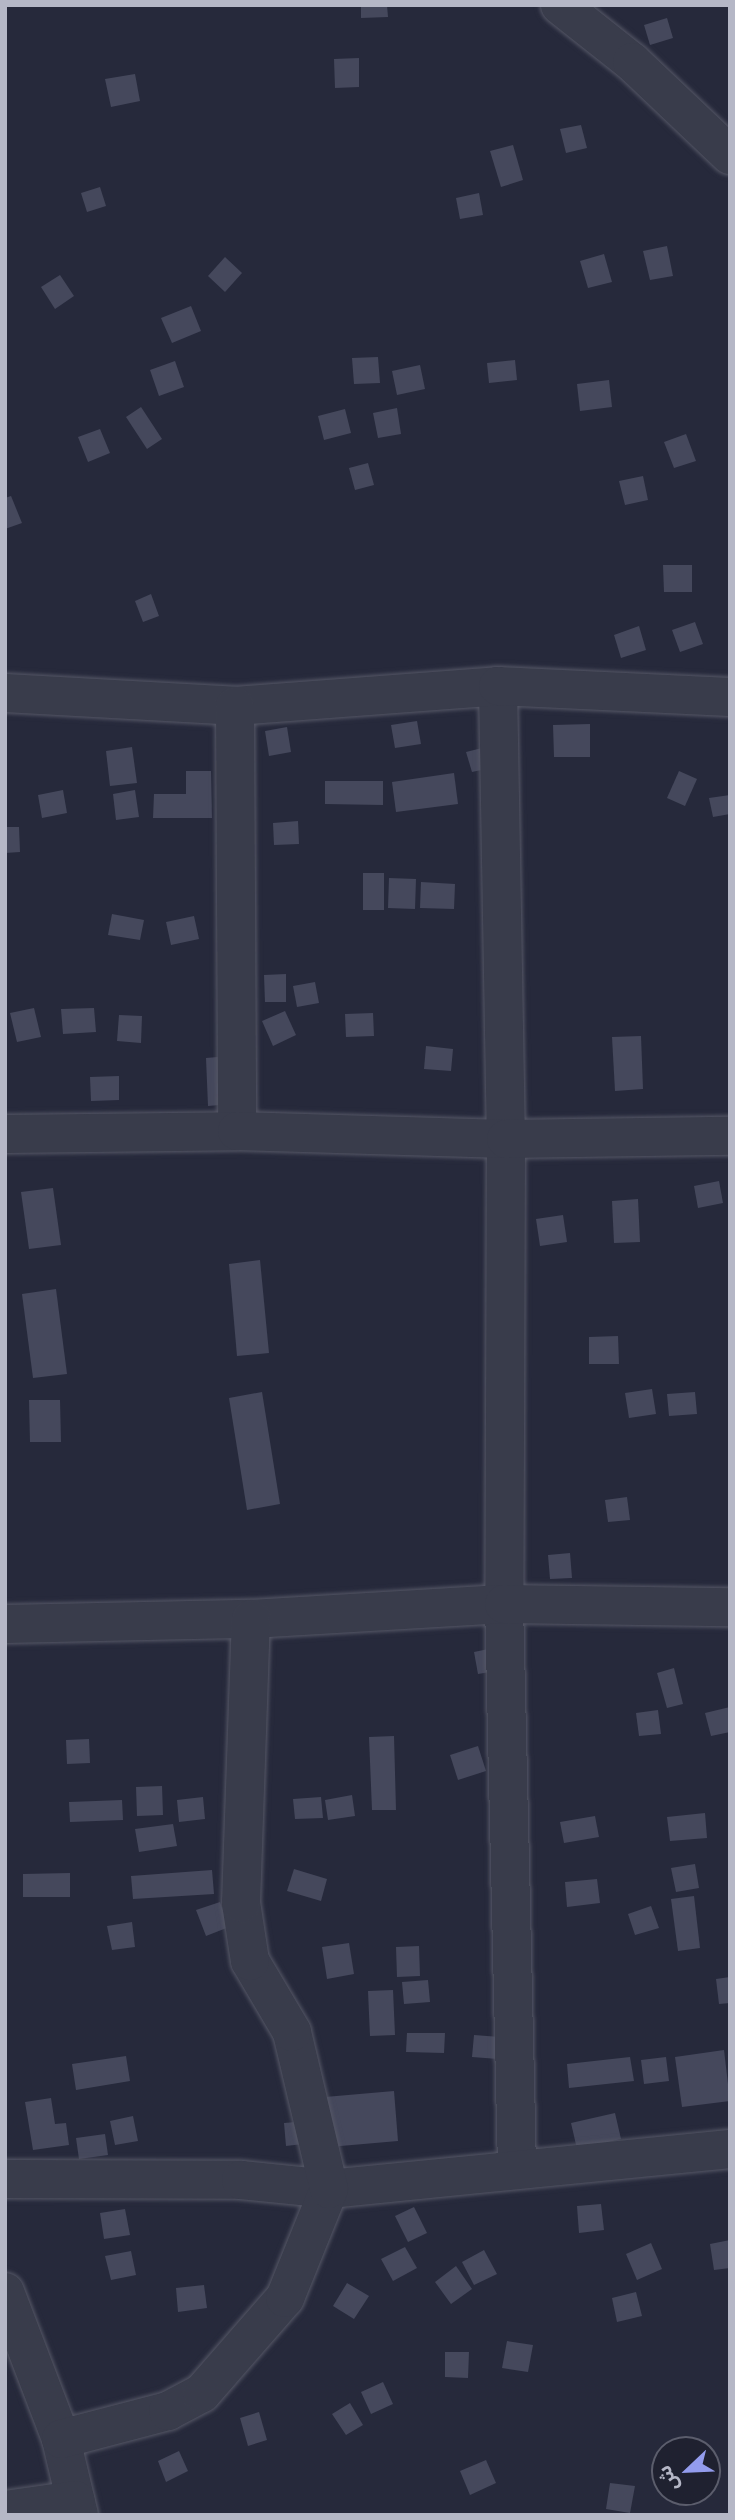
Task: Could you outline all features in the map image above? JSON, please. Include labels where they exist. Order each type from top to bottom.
[{"type":"street","points":[[560,5],[632,62],[730,155]]},
{"type":"street","points":[[498,686],[506,1139],[504,1604],[517,2169]]},
{"type":"street","points":[[5,693],[235,706],[498,686],[730,697]]},
{"type":"street","points":[[235,706],[237,1131]]},
{"type":"street","points":[[5,1134],[237,1131],[506,1139],[730,1136]]},
{"type":"street","points":[[5,1624],[251,1619],[504,1604],[730,1607]]},
{"type":"street","points":[[61,2439],[168,2411],[202,2393],[285,2298],[329,2189],[292,2032],[250,1961],[242,1903],[251,1619]]},
{"type":"street","points":[[5,2179],[241,2180],[329,2189],[730,2149]]},
{"type":"street","points":[[5,2292],[61,2439],[77,2507],[5,2510]]},
{"type":"building","points":[[361,5],[387,5],[388,17],[361,18]]},
{"type":"building","points":[[667,18],[673,38],[650,45],[644,25]]},
{"type":"building","points":[[359,58],[359,87],[335,88],[334,59]]},
{"type":"building","points":[[135,74],[140,101],[111,107],[105,79]]},
{"type":"building","points":[[581,125],[587,148],[566,153],[560,129]]},
{"type":"building","points":[[513,145],[523,180],[501,187],[490,151]]},
{"type":"building","points":[[100,187],[106,206],[87,212],[81,193]]},
{"type":"building","points":[[479,193],[483,215],[460,219],[456,198]]},
{"type":"building","points":[[667,246],[673,276],[650,280],[643,251]]},
{"type":"building","points":[[604,254],[612,282],[588,288],[580,261]]},
{"type":"building","points":[[225,257],[242,273],[225,292],[208,276]]},
{"type":"building","points":[[60,275],[74,296],[55,309],[41,287]]},
{"type":"building","points":[[191,306],[201,331],[172,343],[161,318]]},
{"type":"building","points":[[378,357],[380,383],[354,384],[352,358]]},
{"type":"building","points":[[515,360],[517,380],[489,383],[487,363]]},
{"type":"building","points":[[175,361],[184,387],[159,396],[150,370]]},
{"type":"building","points":[[420,365],[425,389],[397,395],[392,371]]},
{"type":"building","points":[[609,380],[612,407],[580,411],[577,384]]},
{"type":"building","points":[[141,407],[162,439],[147,449],[126,417]]},
{"type":"building","points":[[397,408],[401,434],[378,438],[373,413]]},
{"type":"building","points":[[345,409],[351,433],[324,440],[318,416]]},
{"type":"building","points":[[100,429],[110,453],[88,462],[78,437]]},
{"type":"building","points":[[686,434],[696,461],[674,468],[664,442]]},
{"type":"building","points":[[368,463],[374,485],[355,490],[349,468]]},
{"type":"building","points":[[643,476],[648,500],[625,505],[619,481]]},
{"type":"building","points":[[11,496],[22,523],[5,529],[5,498]]},
{"type":"building","points":[[663,565],[692,565],[692,592],[664,592]]},
{"type":"building","points":[[151,594],[159,616],[143,622],[135,601]]},
{"type":"building","points":[[695,622],[703,644],[680,652],[672,630]]},
{"type":"building","points":[[639,626],[646,650],[621,658],[614,635]]},
{"type":"building","points":[[417,721],[421,744],[395,748],[391,725]]},
{"type":"building","points":[[590,724],[590,757],[554,757],[553,725]]},
{"type":"building","points":[[287,727],[291,752],[269,756],[265,731]]},
{"type":"building","points":[[490,746],[495,767],[472,772],[466,752]]},
{"type":"building","points":[[132,747],[137,783],[110,786],[106,751]]},
{"type":"building","points":[[186,771],[211,771],[212,818],[153,818],[154,794],[186,794]]},
{"type":"building","points":[[679,771],[697,779],[685,806],[667,798]]},
{"type":"building","points":[[454,773],[458,804],[396,812],[392,782]]},
{"type":"building","points":[[325,781],[383,781],[383,805],[325,804]]},
{"type":"building","points":[[63,790],[67,813],[42,818],[38,795]]},
{"type":"building","points":[[135,790],[139,817],[116,820],[113,794]]},
{"type":"building","points":[[730,795],[730,814],[713,817],[709,798]]},
{"type":"building","points":[[298,821],[299,844],[274,845],[273,823]]},
{"type":"building","points":[[5,827],[19,827],[20,852],[5,853]]},
{"type":"building","points":[[363,873],[384,873],[384,910],[363,910]]},
{"type":"building","points":[[389,878],[416,879],[415,909],[388,908]]},
{"type":"building","points":[[421,882],[455,884],[454,909],[420,908]]},
{"type":"building","points":[[112,914],[144,920],[140,940],[108,935]]},
{"type":"building","points":[[194,916],[199,939],[171,945],[166,922]]},
{"type":"building","points":[[286,974],[286,1002],[265,1002],[264,975]]},
{"type":"building","points":[[315,982],[319,1003],[297,1007],[293,986]]},
{"type":"building","points":[[34,1008],[41,1037],[17,1042],[10,1013]]},
{"type":"building","points":[[94,1008],[96,1032],[63,1034],[61,1009]]},
{"type":"building","points":[[285,1011],[296,1035],[273,1046],[262,1021]]},
{"type":"building","points":[[373,1013],[374,1036],[346,1037],[345,1014]]},
{"type":"building","points":[[119,1015],[142,1016],[141,1043],[117,1041]]},
{"type":"building","points":[[641,1036],[643,1089],[615,1091],[612,1037]]},
{"type":"building","points":[[426,1046],[453,1049],[451,1071],[424,1069]]},
{"type":"building","points":[[229,1056],[231,1104],[208,1106],[206,1058]]},
{"type":"building","points":[[119,1076],[119,1100],[91,1101],[90,1077]]},
{"type":"building","points":[[719,1181],[723,1203],[698,1208],[694,1186]]},
{"type":"building","points":[[53,1188],[61,1245],[29,1249],[21,1192]]},
{"type":"building","points":[[638,1199],[640,1242],[614,1243],[612,1201]]},
{"type":"building","points":[[563,1215],[567,1242],[540,1246],[536,1219]]},
{"type":"building","points":[[260,1260],[269,1353],[237,1356],[229,1264]]},
{"type":"building","points":[[56,1289],[67,1374],[33,1378],[22,1294]]},
{"type":"building","points":[[618,1336],[619,1364],[589,1364],[589,1337]]},
{"type":"building","points":[[652,1389],[656,1414],[629,1418],[625,1393]]},
{"type":"building","points":[[262,1392],[280,1504],[247,1510],[229,1398]]},
{"type":"building","points":[[695,1392],[697,1414],[669,1416],[667,1394]]},
{"type":"building","points":[[29,1400],[60,1400],[61,1442],[30,1442]]},
{"type":"building","points":[[627,1497],[630,1520],[608,1522],[605,1500]]},
{"type":"building","points":[[570,1553],[572,1578],[550,1579],[548,1555]]},
{"type":"building","points":[[498,1647],[502,1670],[478,1674],[474,1652]]},
{"type":"building","points":[[674,1668],[683,1704],[667,1708],[657,1673]]},
{"type":"building","points":[[730,1707],[730,1732],[711,1736],[705,1713]]},
{"type":"building","points":[[658,1710],[661,1734],[639,1736],[636,1713]]},
{"type":"building","points":[[394,1736],[396,1810],[372,1810],[369,1737]]},
{"type":"building","points":[[89,1739],[90,1763],[67,1764],[66,1740]]},
{"type":"building","points":[[478,1746],[486,1771],[458,1780],[450,1755]]},
{"type":"building","points":[[162,1786],[163,1815],[137,1816],[136,1787]]},
{"type":"building","points":[[352,1795],[355,1816],[328,1820],[325,1800]]},
{"type":"building","points":[[203,1797],[205,1819],[179,1822],[177,1800]]},
{"type":"building","points":[[321,1797],[323,1818],[295,1819],[293,1799]]},
{"type":"building","points":[[122,1800],[123,1820],[70,1822],[69,1802]]},
{"type":"building","points":[[705,1813],[707,1838],[670,1841],[667,1817]]},
{"type":"building","points":[[595,1816],[599,1837],[564,1843],[560,1822]]},
{"type":"building","points":[[173,1824],[177,1846],[139,1852],[135,1829]]},
{"type":"building","points":[[695,1864],[699,1888],[676,1892],[671,1868]]},
{"type":"building","points":[[294,1869],[327,1879],[321,1901],[287,1891]]},
{"type":"building","points":[[212,1870],[214,1894],[133,1899],[131,1876]]},
{"type":"building","points":[[70,1873],[70,1897],[23,1897],[23,1874]]},
{"type":"building","points":[[597,1879],[600,1903],[567,1907],[565,1882]]},
{"type":"building","points":[[694,1896],[700,1948],[678,1951],[671,1899]]},
{"type":"building","points":[[220,1902],[229,1927],[206,1936],[196,1910]]},
{"type":"building","points":[[651,1906],[659,1928],[635,1935],[628,1914]]},
{"type":"building","points":[[132,1922],[135,1947],[112,1950],[107,1926]]},
{"type":"building","points":[[349,1943],[354,1974],[327,1979],[322,1947]]},
{"type":"building","points":[[419,1946],[420,1976],[397,1977],[396,1947]]},
{"type":"building","points":[[730,1977],[730,2003],[719,2004],[716,1979]]},
{"type":"building","points":[[428,1980],[430,2002],[404,2004],[402,1982]]},
{"type":"building","points":[[393,1990],[395,2035],[370,2036],[368,1991]]},
{"type":"building","points":[[407,2033],[445,2033],[444,2053],[406,2052]]},
{"type":"building","points":[[474,2035],[500,2037],[498,2059],[472,2057]]},
{"type":"building","points":[[724,2050],[730,2101],[682,2107],[675,2057]]},
{"type":"building","points":[[126,2056],[130,2081],[76,2090],[72,2064]]},
{"type":"building","points":[[630,2057],[634,2081],[569,2088],[567,2064]]},
{"type":"building","points":[[666,2057],[669,2081],[644,2084],[641,2060]]},
{"type":"building","points":[[394,2091],[398,2141],[329,2147],[325,2097]]},
{"type":"building","points":[[51,2098],[55,2124],[66,2123],[69,2145],[33,2150],[25,2102]]},
{"type":"building","points":[[615,2113],[621,2139],[577,2149],[571,2123]]},
{"type":"building","points":[[133,2116],[138,2141],[115,2145],[110,2121]]},
{"type":"building","points":[[308,2121],[311,2143],[286,2146],[284,2123]]},
{"type":"building","points":[[105,2134],[108,2155],[79,2159],[76,2138]]},
{"type":"building","points":[[601,2204],[604,2230],[579,2233],[577,2206]]},
{"type":"building","points":[[414,2207],[427,2233],[408,2242],[395,2216]]},
{"type":"building","points":[[125,2209],[130,2235],[104,2239],[100,2213]]},
{"type":"building","points":[[730,2240],[730,2268],[714,2270],[710,2244]]},
{"type":"building","points":[[651,2243],[662,2269],[637,2280],[626,2254]]},
{"type":"building","points":[[405,2247],[417,2268],[393,2281],[381,2259]]},
{"type":"building","points":[[484,2250],[497,2274],[474,2285],[462,2262]]},
{"type":"building","points":[[131,2251],[136,2275],[111,2280],[105,2256]]},
{"type":"building","points":[[456,2266],[472,2289],[451,2304],[435,2282]]},
{"type":"building","points":[[347,2283],[369,2296],[354,2319],[333,2306]]},
{"type":"building","points":[[204,2285],[207,2308],[178,2312],[176,2288]]},
{"type":"building","points":[[636,2292],[642,2316],[617,2322],[612,2298]]},
{"type":"building","points":[[507,2341],[533,2345],[528,2372],[502,2368]]},
{"type":"building","points":[[445,2352],[469,2352],[468,2378],[445,2377]]},
{"type":"building","points":[[383,2382],[393,2404],[371,2414],[361,2392]]},
{"type":"building","points":[[350,2403],[363,2425],[346,2435],[332,2414]]},
{"type":"building","points":[[259,2412],[267,2440],[248,2446],[240,2418]]},
{"type":"building","points":[[179,2451],[188,2471],[166,2482],[158,2461]]},
{"type":"building","points":[[486,2460],[496,2483],[470,2495],[460,2471]]},
{"type":"building","points":[[610,2483],[635,2486],[630,2513],[606,2509]]}]
